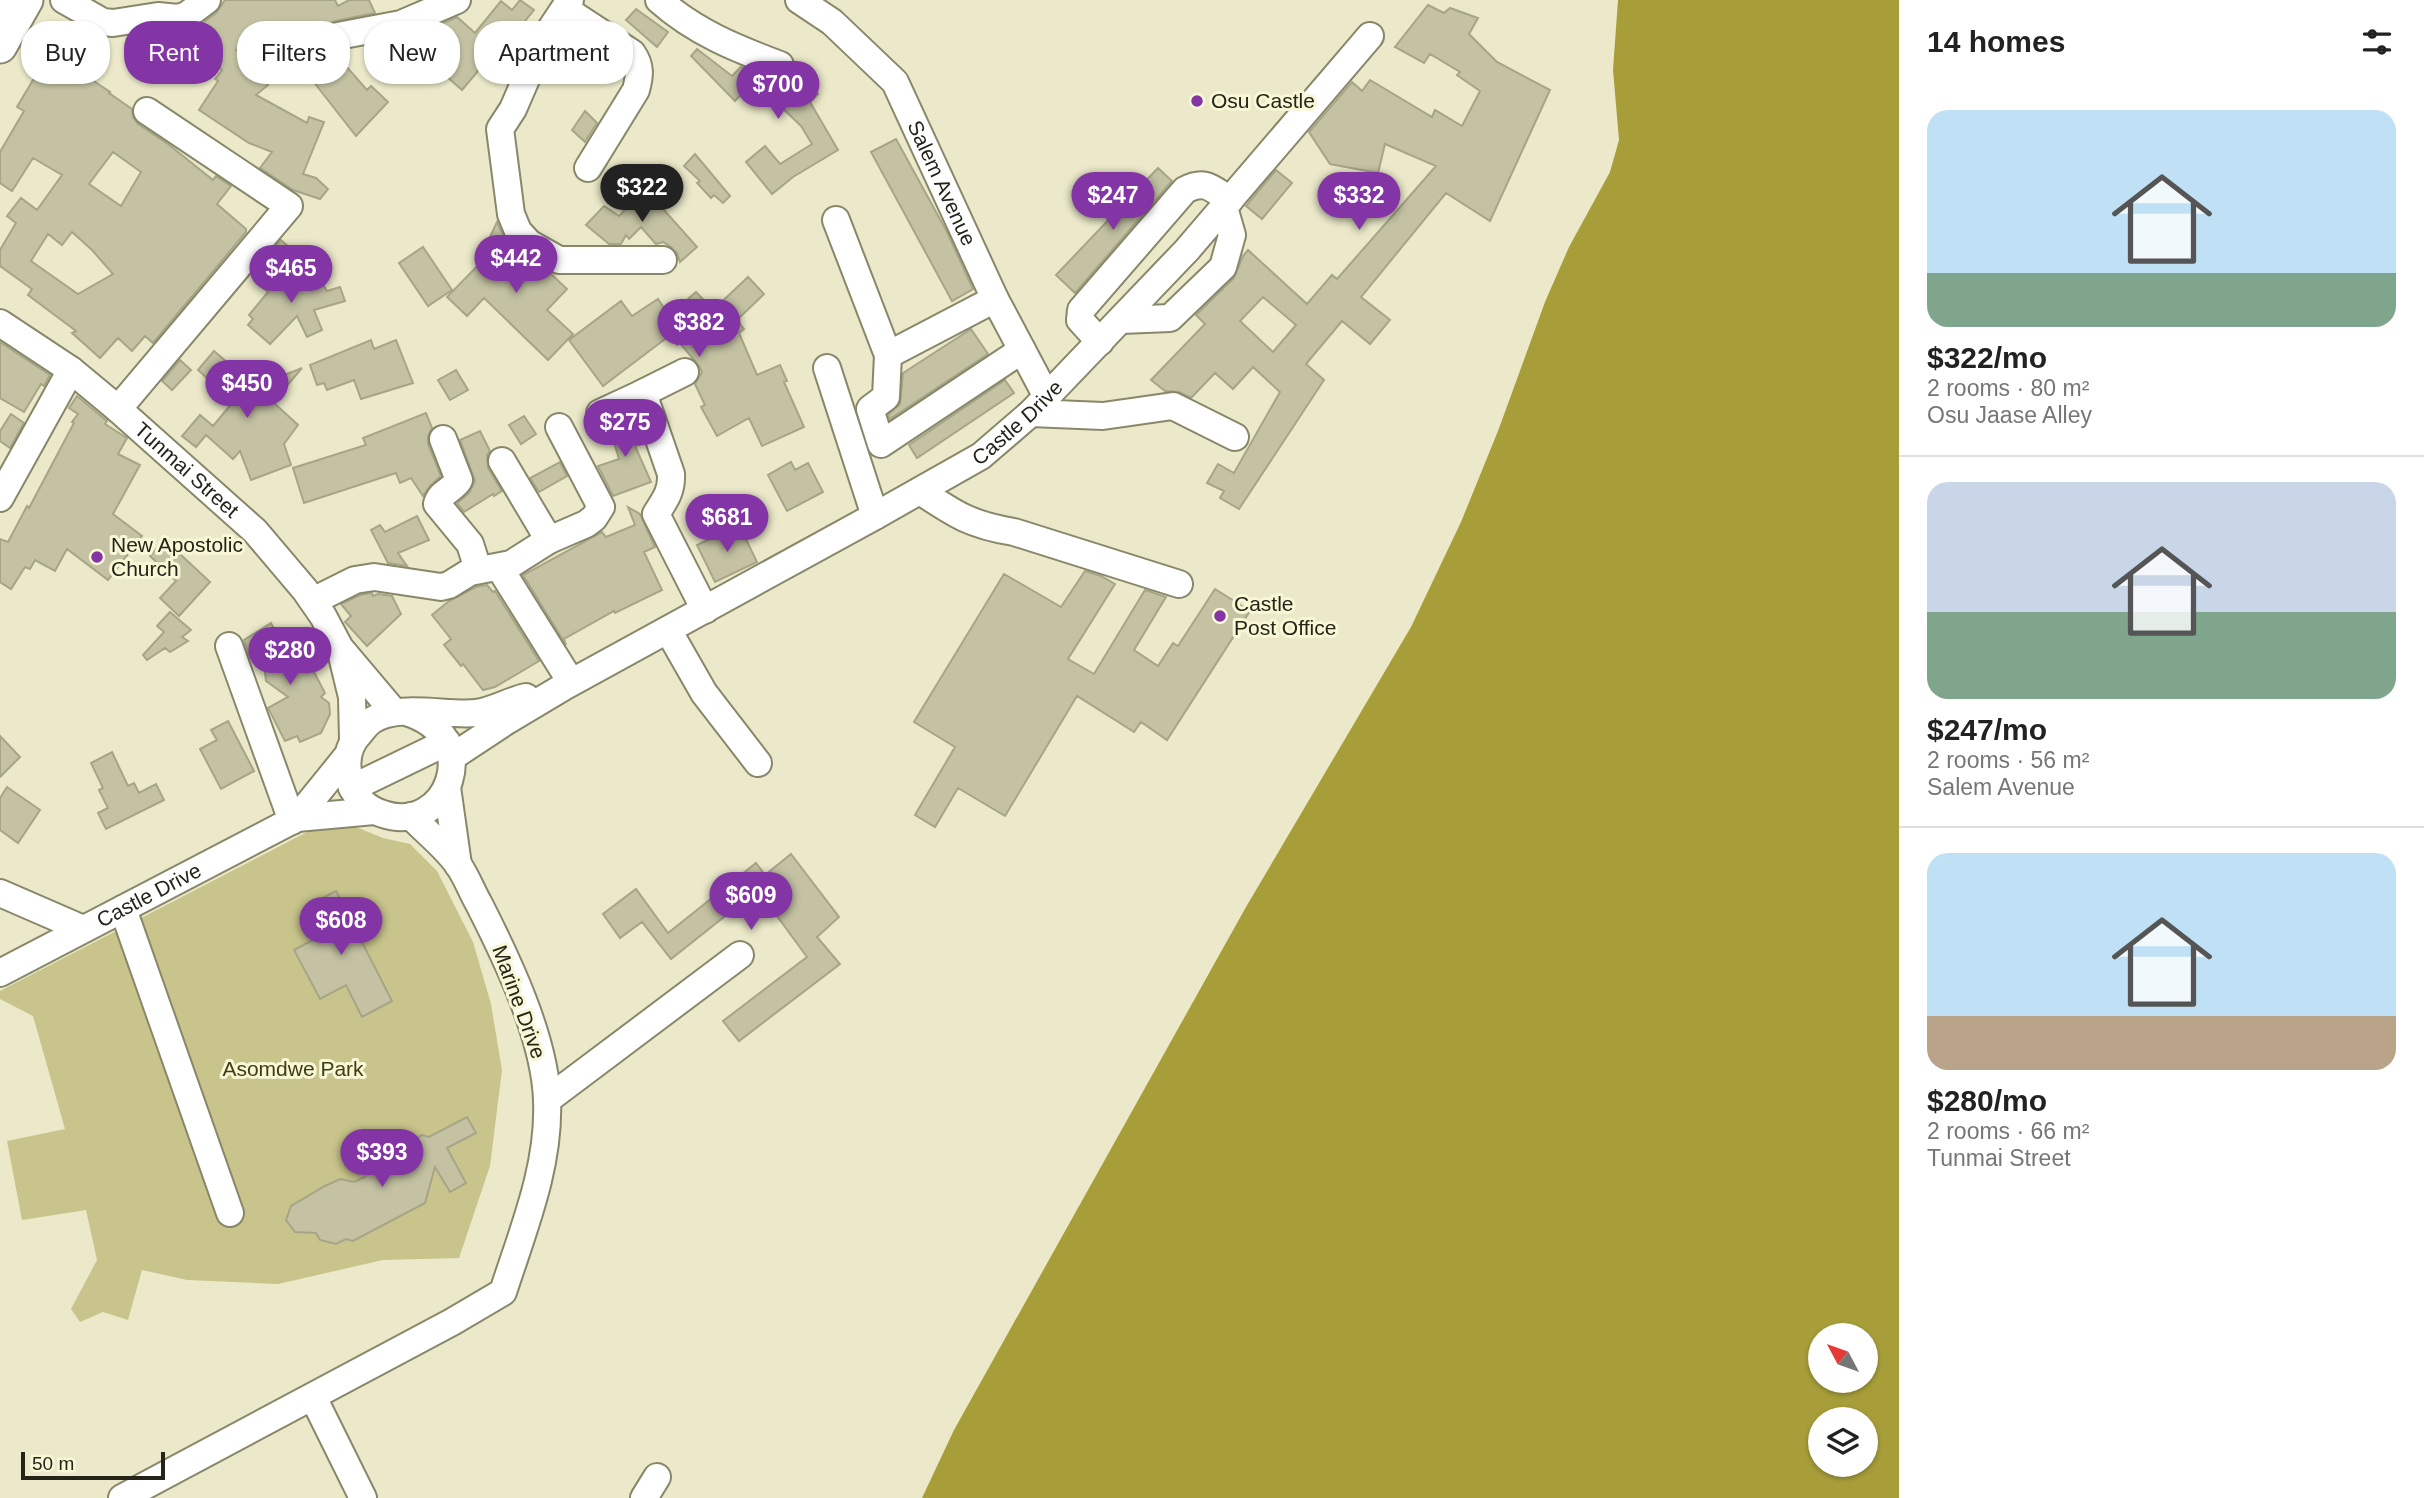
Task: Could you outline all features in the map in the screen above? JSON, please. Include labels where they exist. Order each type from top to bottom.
[{"type":"main road","points":[[0,46],[15,4]]},
{"type":"street","points":[[64,0],[103,22],[113,23],[159,16],[187,16],[207,0]]},
{"type":"street","points":[[350,34],[401,24],[457,0]]},
{"type":"street","points":[[659,0],[682,20],[708,35],[780,65]]},
{"type":"street","name":"Salem Avenue","points":[[799,0],[832,22],[895,82],[1044,400]]},
{"type":"street","points":[[588,168],[636,90],[639,63],[632,53],[567,5],[542,42],[513,109],[500,129],[511,214],[518,231],[529,243],[559,260],[663,260]]},
{"type":"street","name":"Castle Drive","points":[[352,788],[449,750],[508,720],[568,684],[981,456],[1044,400],[1121,320],[1227,203],[1370,36]]},
{"type":"street","points":[[118,409],[289,206],[148,111]]},
{"type":"street","points":[[1100,342],[1080,320],[1081,310],[1185,190],[1198,184],[1207,186],[1227,203],[1232,235],[1223,267],[1170,318],[1121,320]]},
{"type":"street","points":[[836,220],[888,355],[886,397],[870,409],[881,444],[1022,350]]},
{"type":"street","points":[[888,355],[995,299]]},
{"type":"street","name":"Tunmai Street","points":[[0,323],[71,370],[256,531],[313,601],[340,648],[400,712]]},
{"type":"street","points":[[827,368],[875,516]]},
{"type":"street","points":[[0,498],[71,370]]},
{"type":"street","points":[[600,413],[685,372]]},
{"type":"street","points":[[643,393],[671,474],[669,494],[656,514],[705,610]]},
{"type":"street","points":[[1044,400],[1103,416],[1173,406],[1235,437]]},
{"type":"street","points":[[313,601],[355,580],[374,577],[441,587],[449,585],[489,568],[510,564],[549,540],[586,524],[601,507],[559,427]]},
{"type":"street","points":[[443,439],[459,480],[441,495],[437,504],[489,568],[568,684]]},
{"type":"street","points":[[502,461],[549,540]]},
{"type":"street","points":[[920,491],[961,518],[1179,584]]},
{"type":"street","points":[[668,630],[704,693],[758,763]]},
{"type":"street","points":[[229,646],[294,819]]},
{"type":"street","name":"Tunmai Street","points":[[340,648],[352,697],[351,747],[347,772],[352,788]]},
{"type":"street","name":"Castle Drive","points":[[294,819],[371,721],[400,712],[477,712],[568,684]]},
{"type":"street","points":[[400,712],[423,717],[437,727],[449,750]]},
{"type":"street","name":"Marine Drive","points":[[449,750],[452,772],[447,787],[458,865]]},
{"type":"street","points":[[411,816],[426,810],[438,800],[447,787]]},
{"type":"street","points":[[352,788],[361,801],[374,811]]},
{"type":"street","name":"Castle Drive","points":[[0,973],[294,819],[374,811],[392,817],[411,816]]},
{"type":"street","name":"Marine Drive","points":[[122,1498],[503,1292],[538,1183],[545,1143],[547,1100],[540,1055],[522,998],[493,932],[458,865],[411,816]]},
{"type":"street","points":[[0,893],[83,929]]},
{"type":"street","points":[[123,909],[230,1213]]},
{"type":"street","points":[[547,1100],[740,955]]},
{"type":"street","points":[[313,1397],[363,1498]]},
{"type":"green space","name":"Asomdwe Park","points":[[334,818],[383,838],[410,844],[437,871],[473,942],[491,1004],[502,1070],[490,1166],[459,1258],[383,1260],[278,1284],[187,1280],[142,1270],[128,1320],[103,1312],[80,1322],[71,1309],[97,1260],[86,1210],[22,1220],[7,1141],[65,1129],[33,1016],[0,999],[0,991]]},
{"type":"shaded area","points":[[1618,0],[1899,0],[1899,1498],[922,1498],[954,1430],[1246,907],[1411,627],[1461,522],[1498,431],[1545,302],[1569,247],[1610,172],[1619,140],[1613,70]]},
{"type":"building","points":[[225,0],[335,0],[338,6],[349,0],[369,0],[375,13],[335,21],[237,21],[237,84],[267,84],[256,95],[307,123],[309,117],[324,122],[303,174],[316,178],[328,189],[320,199],[293,190],[260,168],[272,152],[249,143],[199,110],[216,84],[223,84],[223,21],[205,21],[216,13]]},
{"type":"building","points":[[520,0],[534,10],[525,21],[485,21],[501,1],[512,10]]},
{"type":"building","points":[[1428,5],[1444,13],[1450,8],[1478,18],[1469,34],[1497,62],[1550,90],[1490,221],[1446,193],[1361,297],[1390,320],[1370,344],[1342,321],[1306,364],[1324,380],[1239,509],[1220,498],[1224,491],[1207,483],[1218,464],[1234,473],[1280,392],[1253,367],[1233,389],[1215,373],[1191,398],[1179,392],[1165,391],[1151,380],[1205,324],[1196,315],[1234,278],[1248,250],[1307,304],[1332,275],[1337,279],[1436,166],[1385,144],[1378,173],[1330,164],[1309,132],[1352,82],[1362,91],[1370,80],[1432,117],[1435,110],[1462,126],[1480,91],[1457,75],[1460,72],[1430,54],[1424,63],[1395,47]],"holes":[[[1263,297],[1296,325],[1273,352],[1240,321]]]},
{"type":"building","points":[[636,9],[668,32],[657,47],[633,26],[633,21],[626,20]]},
{"type":"building","points":[[457,17],[474,32],[474,76],[462,90],[455,84],[460,84],[460,21],[448,21]]},
{"type":"building","points":[[697,49],[732,76],[741,67],[774,80],[782,80],[790,87],[800,77],[818,94],[810,102],[838,150],[793,177],[772,194],[746,162],[765,146],[780,164],[812,144],[801,126],[754,81],[735,101],[691,56]]},
{"type":"building","points":[[350,71],[367,90],[371,86],[388,102],[356,136],[315,84],[350,84]]},
{"type":"building","points":[[31,84],[98,84],[132,109],[138,124],[213,180],[216,176],[231,186],[217,204],[246,229],[246,232],[153,343],[145,336],[132,351],[118,338],[100,358],[72,333],[76,331],[28,295],[32,289],[0,266],[0,250],[16,223],[7,216],[21,198],[37,210],[62,175],[33,158],[12,191],[0,183],[0,152],[24,111],[17,107]],"holes":[[[113,152],[141,172],[121,206],[89,184]],[[72,232],[113,274],[78,294],[31,261],[48,234],[62,245]]]},
{"type":"building","points":[[585,111],[597,123],[585,142],[572,130]]},
{"type":"building","points":[[896,139],[947,232],[973,289],[952,301],[871,152]]},
{"type":"building","points":[[695,154],[730,196],[723,203],[714,195],[711,198],[697,183],[700,181],[684,166]]},
{"type":"building","points":[[1158,168],[1172,181],[1075,293],[1056,275]]},
{"type":"building","points":[[1276,170],[1292,183],[1262,219],[1246,206]]},
{"type":"building","points":[[648,185],[659,195],[655,200],[697,247],[680,262],[671,247],[663,242],[656,244],[641,227],[629,239],[626,235],[621,244],[609,244],[586,225],[604,206],[619,216]]},
{"type":"building","points":[[497,222],[517,254],[531,262],[539,272],[543,269],[550,273],[567,289],[547,310],[573,334],[548,360],[484,298],[467,316],[447,297],[496,247],[489,239]]},
{"type":"building","points":[[281,240],[290,248],[276,265],[267,257]]},
{"type":"building","points":[[423,247],[452,290],[428,306],[399,263]]},
{"type":"building","points":[[277,267],[299,286],[317,275],[327,291],[340,287],[345,301],[314,310],[322,330],[307,337],[297,316],[270,344],[248,325],[253,319],[249,315],[268,292],[261,286]]},
{"type":"building","points":[[748,277],[764,294],[737,320],[744,329],[739,333],[757,375],[780,365],[787,381],[784,382],[804,427],[762,446],[749,418],[717,436],[701,407],[705,405],[695,384],[702,372],[680,343],[677,345],[669,336],[603,386],[569,340],[621,301],[632,316],[658,299],[669,316],[696,292],[713,310]]},
{"type":"building","points":[[971,329],[988,354],[890,419],[888,415],[900,404],[903,373]]},
{"type":"building","points":[[371,340],[374,349],[396,340],[413,383],[361,399],[354,380],[327,390],[324,383],[317,385],[310,365]]},
{"type":"building","points":[[0,342],[50,375],[44,386],[41,384],[24,412],[0,398]]},
{"type":"building","points":[[214,351],[234,368],[244,391],[302,368],[273,402],[298,425],[284,444],[291,465],[251,480],[240,451],[233,459],[206,435],[196,447],[182,436],[200,415],[213,426],[233,402],[198,370]]},
{"type":"building","points":[[180,360],[191,370],[172,390],[162,381]]},
{"type":"building","points":[[456,370],[468,390],[450,400],[438,380]]},
{"type":"building","points":[[1005,380],[1014,393],[917,458],[909,445]]},
{"type":"building","points":[[77,396],[107,421],[105,424],[127,438],[118,454],[140,465],[113,514],[142,536],[108,580],[67,549],[55,571],[35,560],[30,569],[25,567],[11,589],[0,582],[0,539],[8,542],[27,506],[29,508],[78,414],[69,408]]},
{"type":"building","points":[[426,413],[432,428],[428,444],[441,476],[423,496],[411,478],[400,483],[396,473],[304,503],[293,468],[366,445],[363,438]]},
{"type":"building","points":[[11,414],[24,423],[10,448],[0,441],[0,431]]},
{"type":"building","points":[[634,415],[643,444],[635,446],[651,482],[613,496],[598,466],[619,459],[611,432],[612,425]]},
{"type":"building","points":[[524,416],[536,434],[521,444],[509,425]]},
{"type":"building","points":[[480,431],[490,451],[487,455],[488,468],[502,491],[464,512],[457,503],[469,493],[475,481],[460,440]]},
{"type":"building","points":[[560,462],[567,476],[539,492],[530,478]]},
{"type":"building","points":[[791,462],[795,470],[808,463],[823,492],[787,511],[768,475]]},
{"type":"building","points":[[628,507],[640,514],[655,547],[644,552],[662,590],[615,613],[614,611],[564,639],[566,645],[523,575],[602,532],[606,537],[635,525]]},
{"type":"building","points":[[417,516],[429,540],[398,553],[407,566],[388,563],[371,530],[380,525],[385,532]]},
{"type":"building","points":[[739,525],[757,562],[715,582],[697,545]]},
{"type":"building","points":[[165,540],[210,582],[179,616],[160,598],[176,581],[150,556]]},
{"type":"building","points":[[1085,571],[1115,584],[1068,659],[1094,674],[1145,590],[1166,597],[1134,650],[1158,666],[1173,643],[1178,646],[1215,589],[1250,611],[1167,740],[1141,722],[1134,732],[1077,696],[1005,816],[958,788],[935,827],[915,815],[955,747],[914,722],[1004,574],[1061,607]]},
{"type":"building","points":[[487,585],[495,591],[539,661],[495,687],[483,690],[444,645],[451,639],[432,615],[449,601],[476,587]]},
{"type":"building","points":[[372,593],[373,596],[392,596],[401,614],[367,646],[345,622],[351,616],[341,604],[360,595]]},
{"type":"building","points":[[170,612],[191,630],[182,637],[188,641],[170,652],[165,648],[147,660],[143,655],[164,632],[157,626]]},
{"type":"building","points":[[271,623],[290,658],[298,657],[306,673],[313,670],[325,693],[321,697],[329,703],[330,714],[321,733],[300,742],[297,736],[285,741],[268,708],[288,697],[266,681],[264,663],[250,658],[244,640]]},
{"type":"building","points":[[228,721],[254,771],[221,789],[200,749],[217,740],[211,730]]},
{"type":"building","points":[[0,736],[20,757],[0,777]]},
{"type":"building","points":[[112,752],[128,786],[134,783],[139,793],[156,784],[164,800],[106,829],[98,813],[108,808],[99,790],[103,788],[91,763]]},
{"type":"building","points":[[7,787],[40,810],[18,843],[0,830],[0,798]]},
{"type":"building","points":[[791,854],[839,917],[817,937],[840,964],[739,1041],[723,1021],[807,957],[758,890],[671,959],[642,922],[620,938],[603,914],[636,889],[668,933],[756,863],[765,875]]},
{"type":"building","points":[[336,891],[392,1001],[362,1017],[346,985],[320,999],[294,950],[320,936],[305,907]]},
{"type":"building","points":[[467,1117],[476,1133],[447,1148],[466,1183],[450,1192],[435,1167],[425,1203],[353,1241],[346,1239],[336,1244],[320,1240],[316,1233],[295,1232],[286,1220],[291,1206],[325,1186],[340,1179],[354,1182],[365,1177],[373,1161],[422,1135],[429,1137]]},
{"type":"place","name":"Osu Castle","points":[[1197,101]]},
{"type":"place","name":"New Apostolic Church","points":[[97,557]]},
{"type":"place","name":"Castle Post Office","points":[[1220,616]]}]
